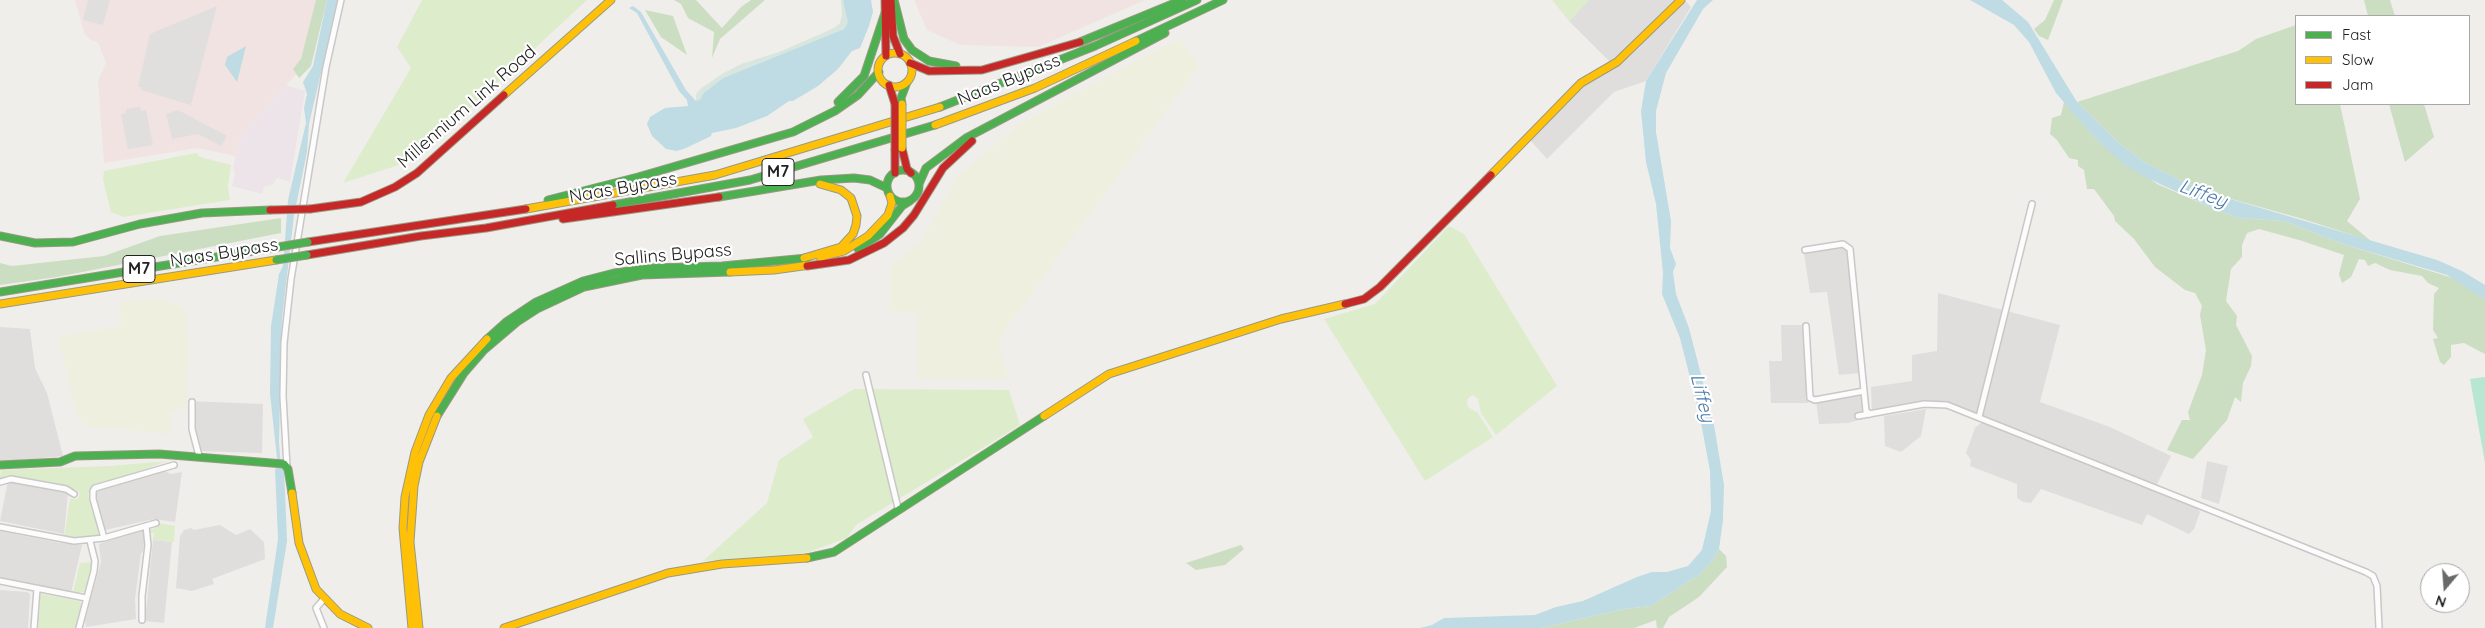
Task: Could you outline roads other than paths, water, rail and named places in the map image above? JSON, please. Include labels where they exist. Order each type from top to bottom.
[{"type":"main road","name":"Millennium Link Road","points":[[0,236],[27,242],[67,242],[93,238],[140,224],[202,213],[328,208],[361,202],[395,188],[417,173],[611,0]]},
{"type":"main road","points":[[886,0],[886,56],[880,63],[879,72],[882,80],[889,85],[898,104],[898,149],[894,173]]},
{"type":"main road","points":[[893,0],[893,36],[900,54],[920,69],[939,72],[982,70],[1096,37],[1182,0]]},
{"type":"main road","points":[[893,0],[904,39],[920,56],[928,61],[948,66],[996,66]]},
{"type":"main road","name":"Naas Bypass","points":[[0,292],[308,242],[421,226],[625,192],[706,176],[923,114],[983,92],[1095,46],[1197,0]]},
{"type":"main road","name":"Naas Bypass","points":[[0,304],[421,236],[486,228],[750,180],[869,146],[957,118],[1035,88],[1223,0]]},
{"type":"main road","points":[[504,628],[677,571],[722,564],[800,560],[819,556],[849,544],[898,508],[1109,374],[1281,319],[1364,299],[1380,287],[1580,83],[1617,62],[1680,0]]},
{"type":"main road","name":"M7","points":[[919,184],[926,168],[966,138],[1154,40],[1210,6]]},
{"type":"main road","name":"M7","points":[[817,120],[845,97],[864,76],[886,10]]},
{"type":"main road","points":[[886,56],[900,54]]},
{"type":"main road","points":[[898,104],[912,70],[910,63]]},
{"type":"main road","name":"M7","points":[[421,226],[575,194],[774,138],[817,120],[858,95],[879,72]]},
{"type":"main road","points":[[889,85],[899,86],[907,81]]},
{"type":"main road","name":"M7","points":[[805,262],[850,260],[884,243],[903,228],[914,215],[943,168],[994,123]]},
{"type":"main road","points":[[898,149],[907,169],[912,173],[919,184],[918,192],[910,201],[899,202],[890,196],[887,188],[888,179],[894,173],[901,170],[912,173]]},
{"type":"main road","name":"M7","points":[[421,236],[546,222],[799,184],[854,178],[870,180],[887,188]]},
{"type":"main road","name":"M7","points":[[799,184],[830,185],[841,190],[851,198],[858,216],[854,234],[841,247],[805,262]]},
{"type":"main road","name":"Sallins Bypass","points":[[419,628],[410,542],[416,478],[427,438],[442,407],[464,373],[484,350],[517,322],[538,309],[584,287],[642,275],[774,270],[832,254],[859,243],[888,215],[892,203],[890,196]]},
{"type":"main road","name":"Sallins Bypass","points":[[412,628],[403,528],[406,497],[415,452],[429,415],[451,378],[485,340],[506,322],[536,302],[583,281],[614,273],[651,268],[805,262],[844,255],[864,246],[880,234],[902,206],[910,201]]},
{"type":"main road","points":[[0,465],[60,462],[75,456],[159,454],[198,456],[286,466],[299,543],[309,575],[324,599],[348,620],[368,628]]},
{"type":"street","points":[[286,466],[283,396],[284,343],[290,278],[326,67],[341,0]]},
{"type":"street","points":[[1979,417],[2032,204]]},
{"type":"street","points":[[1806,250],[1844,244],[1850,249],[1866,411],[1870,414]]},
{"type":"street","points":[[1806,326],[1810,398],[1815,400],[1864,391]]},
{"type":"street","points":[[866,375],[898,508]]},
{"type":"street","points":[[192,402],[192,429],[198,456]]},
{"type":"street","points":[[1858,416],[1938,403],[1979,417],[2366,572],[2373,576],[2377,586],[2379,628]]},
{"type":"street","points":[[104,538],[92,500],[95,488],[174,465]]},
{"type":"street","points":[[0,482],[11,479],[66,489],[74,494]]},
{"type":"street","points":[[0,527],[74,541],[90,541],[156,523]]},
{"type":"street","points":[[142,620],[142,596],[148,546],[146,526]]},
{"type":"street","points":[[79,628],[95,561],[90,541]]},
{"type":"street","points":[[0,581],[86,598]]},
{"type":"street","points":[[34,628],[36,589]]},
{"type":"street","points":[[324,599],[316,608],[324,628]]},
{"type":"water","points":[[327,0],[338,0],[309,124],[307,152],[294,215],[282,319],[279,442],[281,468],[284,469],[287,541],[273,628],[265,628],[278,539],[275,469],[277,468],[277,458],[270,394],[271,326],[279,274],[283,266],[288,200],[306,123],[304,108],[307,94],[303,82],[313,66]]},
{"type":"water","points":[[843,0],[871,0],[873,12],[869,26],[860,48],[852,51],[838,69],[818,86],[793,101],[789,101],[767,116],[736,128],[712,133],[711,136],[677,151],[666,149],[652,136],[647,124],[650,117],[665,108],[688,106],[687,100],[679,91],[637,13],[629,8],[633,6],[641,12],[686,90],[696,101],[701,99],[703,94],[723,78],[844,29],[848,22]]},
{"type":"water","name":"Liffey","points":[[1697,0],[1713,0],[1703,9],[1666,73],[1656,111],[1656,132],[1671,221],[1670,248],[1676,264],[1673,272],[1676,294],[1689,328],[1714,425],[1724,485],[1723,520],[1719,549],[1713,560],[1700,574],[1651,606],[1624,609],[1541,628],[1420,628],[1432,625],[1444,618],[1535,615],[1556,607],[1583,601],[1652,572],[1667,572],[1688,566],[1702,550],[1711,511],[1710,471],[1700,417],[1680,338],[1662,294],[1663,273],[1656,204],[1646,162],[1641,111],[1646,81]]},
{"type":"water","name":"Liffey","points":[[1970,0],[2002,0],[2028,22],[2077,102],[2118,142],[2144,162],[2210,193],[2437,260],[2462,271],[2485,285],[2485,300],[2447,275],[2343,244],[2284,221],[2239,218],[2214,209],[2145,177],[2125,165],[2099,142],[2073,113],[2056,93],[2029,42],[2014,25]]},
{"type":"water","points":[[246,46],[237,82],[225,65],[227,57]]}]
